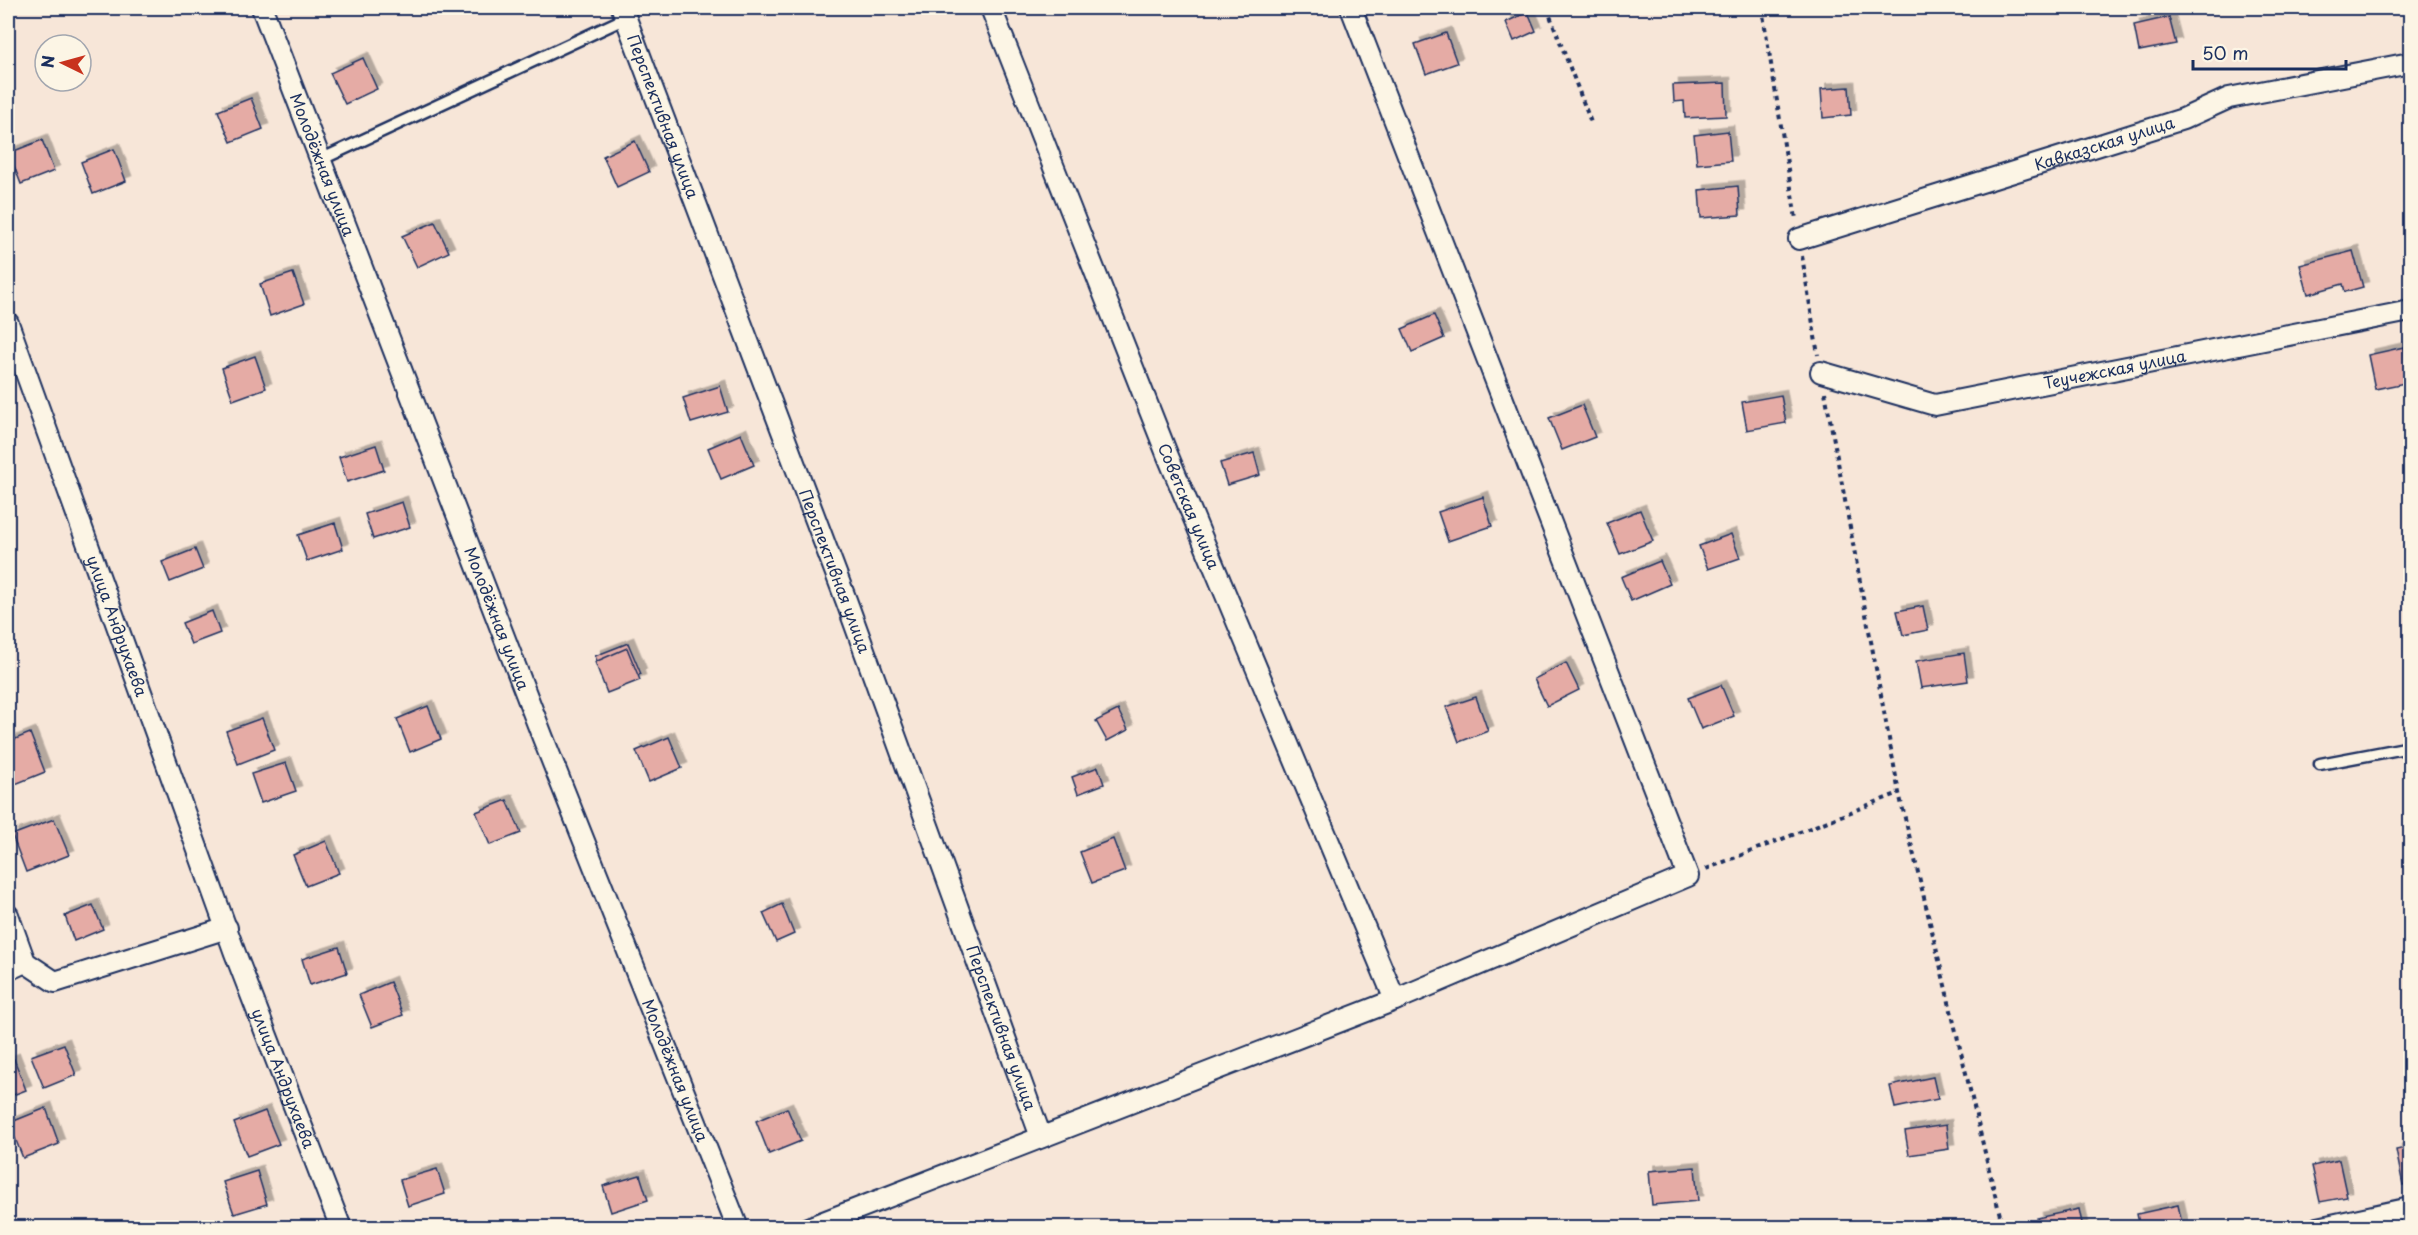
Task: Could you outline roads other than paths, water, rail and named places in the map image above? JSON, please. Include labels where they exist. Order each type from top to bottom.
[{"type":"street","name":"Молодёжная улица","points":[[261,8],[543,738],[738,1227]]},
{"type":"street","name":"Советская улица","points":[[991,8],[1167,454],[1395,1000]]},
{"type":"street","points":[[808,1227],[1395,1000],[1688,876],[1351,8]]},
{"type":"street","name":"Перспективная улица","points":[[624,13],[846,600],[1041,1137]]},
{"type":"street","name":"Кавказская улица","points":[[1799,239],[2183,119],[2229,98],[2410,63]]},
{"type":"street","name":"Теучежская улица","points":[[1821,372],[1935,405],[2410,311]]},
{"type":"street","name":"улица Андрухаева","points":[[8,323],[227,928],[341,1227]]},
{"type":"street","points":[[8,915],[16,966],[55,982],[227,928]]},
{"type":"street","points":[[2318,1227],[2410,1208]]},
{"type":"lane","points":[[320,160],[624,13]]},
{"type":"lane","points":[[2320,764],[2410,747]]}]
